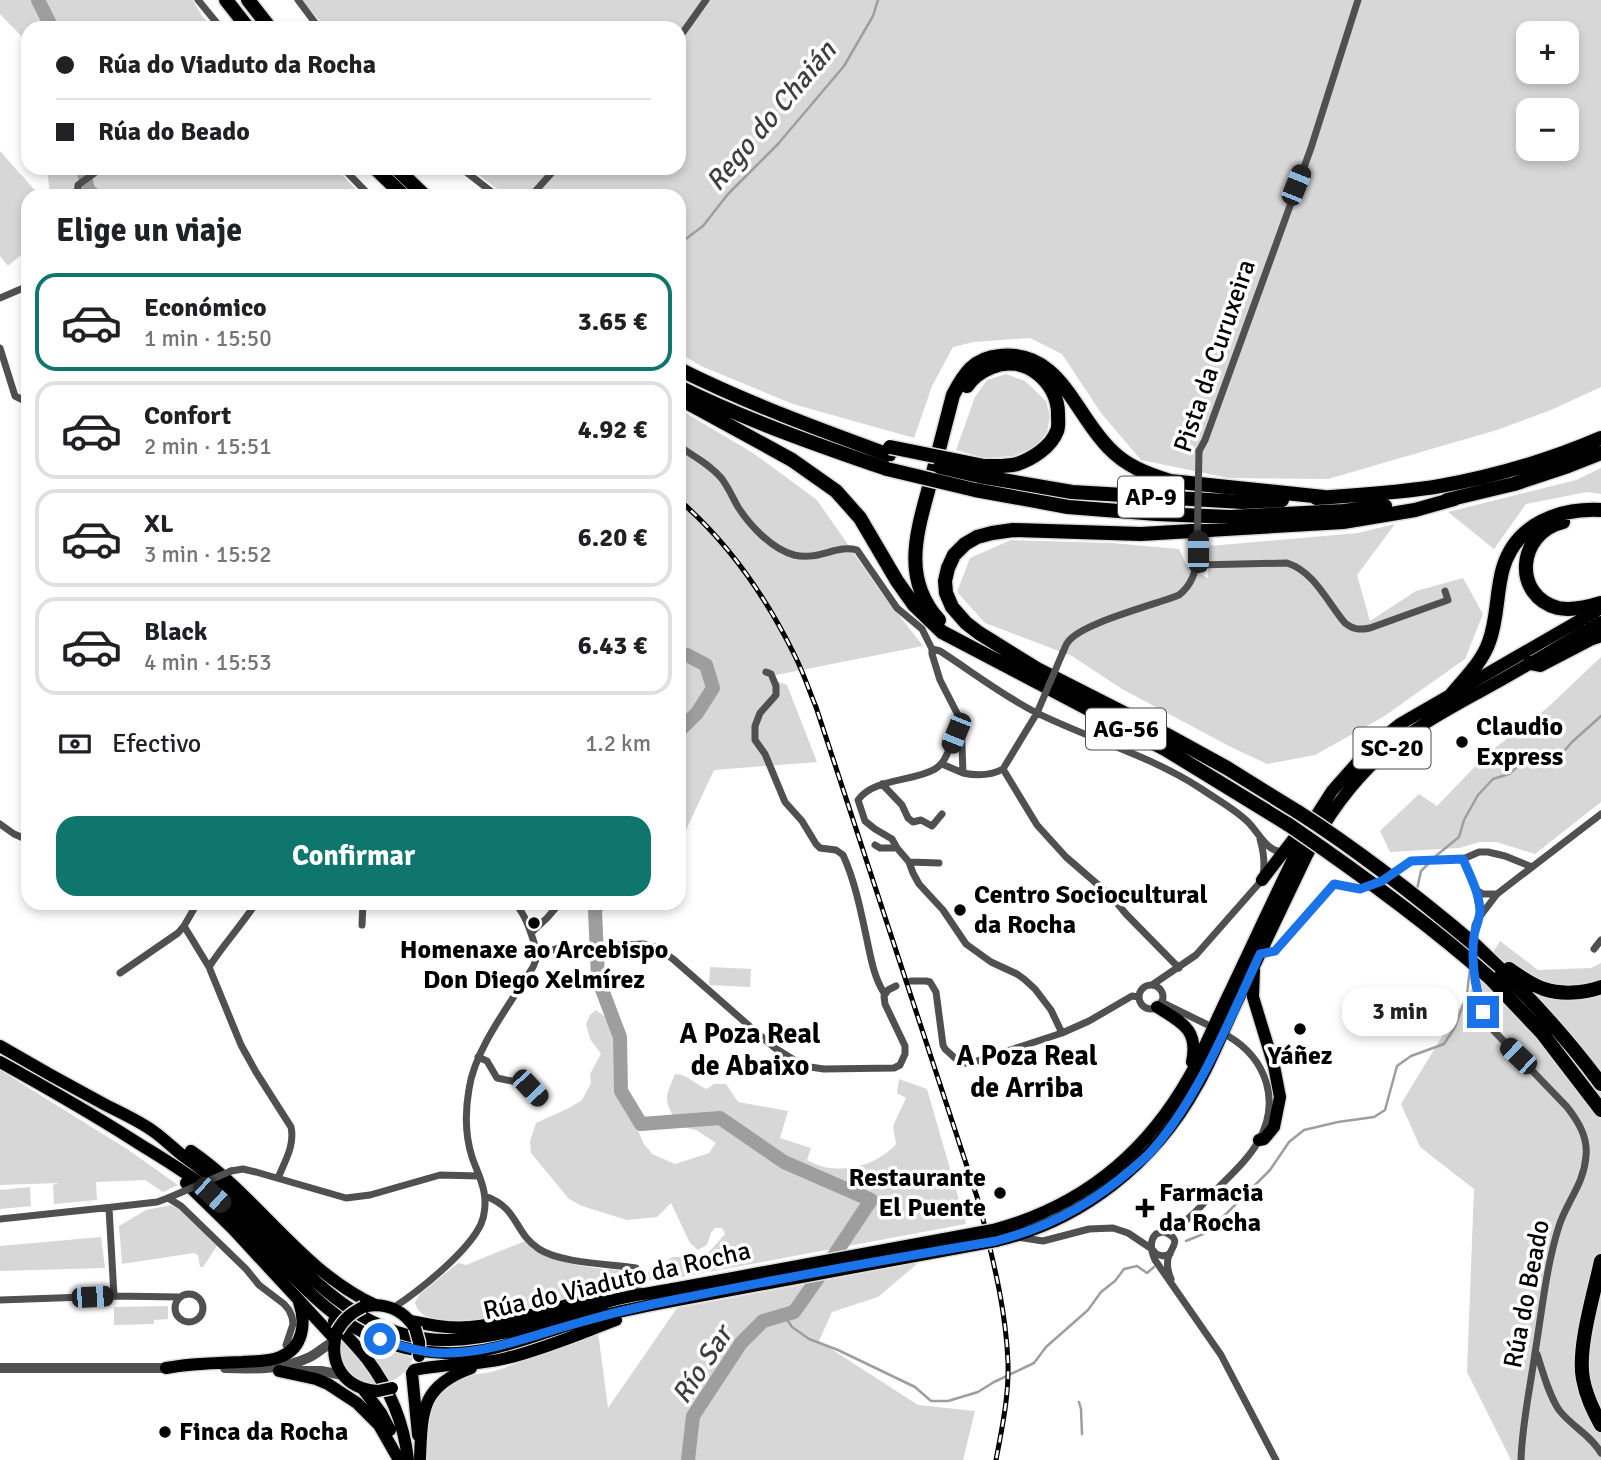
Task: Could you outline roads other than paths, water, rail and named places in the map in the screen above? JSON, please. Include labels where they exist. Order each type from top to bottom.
[{"type":"highway","points":[[226,0],[242,21]]},
{"type":"highway","points":[[248,0],[264,21]]},
{"type":"highway","points":[[382,175],[397,189]]},
{"type":"highway","points":[[403,175],[418,189]]},
{"type":"highway","points":[[959,641],[933,614],[918,584],[915,568],[916,537],[953,395],[963,376],[974,365],[986,359],[1012,355],[1038,362],[1052,372],[1110,449],[1126,463],[1147,474],[1170,481],[1324,497]]},
{"type":"highway","points":[[889,457],[980,477],[1042,452],[1058,431],[1055,395],[1047,381],[1030,368],[1019,364],[998,365],[978,374],[969,382],[959,400],[925,540],[924,566],[935,600],[944,616],[970,636],[1037,668]]},
{"type":"highway","name":"AP-9","points":[[686,372],[794,420],[889,457]]},
{"type":"highway","name":"AP-9","points":[[686,390],[801,439],[980,477],[1072,492],[1160,498],[1243,502],[1438,486],[1481,478],[1601,438]]},
{"type":"highway","points":[[686,402],[792,460],[836,491],[860,518],[914,606],[942,632],[959,641]]},
{"type":"highway","name":"AP-9","points":[[980,477],[1068,507],[1230,517],[1343,511],[1454,499],[1568,467],[1601,453]]},
{"type":"highway","points":[[1037,668],[979,634],[952,607],[946,593],[948,568],[954,555],[977,537],[1013,530],[1141,534],[1343,522],[1415,510],[1454,499]]},
{"type":"highway","points":[[1452,694],[1484,654],[1492,632],[1503,567],[1520,536],[1540,521],[1553,516],[1578,510],[1601,510]]},
{"type":"highway","points":[[1601,519],[1588,517],[1554,524],[1540,533],[1532,544],[1526,563],[1526,574],[1538,596],[1560,609],[1601,606]]},
{"type":"highway","points":[[1530,663],[1540,665],[1601,635]]},
{"type":"highway","name":"AG-56","points":[[959,641],[1294,818],[1379,868],[1492,958],[1549,1019],[1601,1084]]},
{"type":"highway","name":"AG-56","points":[[1037,668],[1227,768],[1294,818],[1490,978],[1542,1033],[1601,1110]]},
{"type":"highway","points":[[1492,958],[1544,989],[1572,992],[1601,987]]},
{"type":"highway","points":[[1601,1261],[1582,1348],[1582,1378],[1591,1407],[1601,1425]]},
{"type":"highway","points":[[1601,1299],[1591,1347],[1590,1374],[1601,1408]]},
{"type":"main road","name":"SC-20","points":[[1314,829],[1322,806],[1332,791],[1370,748],[1400,724],[1601,606]]},
{"type":"main road","name":"SC-20","points":[[1314,829],[1381,755],[1443,713],[1601,622]]},
{"type":"main road","points":[[1262,880],[1312,812],[1322,806]]},
{"type":"main road","name":"Rúa do Viaduto da Rocha","points":[[384,1334],[450,1340],[477,1336],[527,1326],[613,1300],[639,1295],[675,1294],[995,1235],[1015,1236],[1073,1211],[1109,1189],[1154,1149],[1179,1115],[1197,1086],[1257,960],[1314,829]]},
{"type":"main road","name":"Rúa do Viaduto da Rocha","points":[[995,1235],[1068,1201],[1107,1175],[1153,1130],[1189,1076],[1314,829]]},
{"type":"main road","points":[[1257,960],[1253,997],[1274,1066],[1280,1097],[1274,1127],[1264,1139],[1259,1140]]},
{"type":"main road","points":[[1159,1004],[1182,1023],[1193,1037],[1195,1051],[1189,1076]]},
{"type":"main road","name":"SC-20","points":[[0,1046],[152,1130],[227,1191],[309,1275],[384,1334]]},
{"type":"main road","name":"SC-20","points":[[0,1062],[91,1113],[177,1167],[202,1185],[324,1306],[351,1326],[384,1334]]},
{"type":"main road","points":[[152,1130],[167,1135],[205,1161],[324,1273],[369,1306]]},
{"type":"main road","points":[[131,1139],[194,1190],[335,1337]]},
{"type":"main road","name":"Rúa do Viaduto da Rocha","points":[[384,1334],[406,1348],[445,1353],[484,1350],[654,1304],[675,1294]]},
{"type":"main road","points":[[166,1368],[186,1364],[256,1361],[282,1356],[296,1344],[303,1330],[303,1315],[298,1298]]},
{"type":"main road","points":[[410,1322],[470,1327],[492,1324],[589,1299],[613,1300]]},
{"type":"main road","points":[[413,1371],[434,1366],[507,1359],[654,1304]]},
{"type":"main road","points":[[324,1306],[367,1359],[383,1384],[416,1460]]},
{"type":"main road","points":[[369,1306],[393,1308],[410,1322],[419,1342],[419,1356],[413,1371],[400,1384],[379,1391],[363,1389],[343,1376],[334,1356],[335,1337],[343,1321],[352,1312],[369,1306]]},
{"type":"main road","points":[[416,1460],[424,1411],[432,1393],[445,1379],[484,1363]]},
{"type":"main road","points":[[279,1371],[316,1379],[357,1403],[379,1425],[400,1460]]},
{"type":"main road","points":[[413,1371],[416,1460]]},
{"type":"main road","points":[[363,1389],[388,1426],[400,1460]]},
{"type":"street","points":[[198,0],[215,21]]},
{"type":"street","points":[[298,0],[314,21]]},
{"type":"street","points":[[686,28],[706,0]]},
{"type":"street","name":"Pista da Curuxeira","points":[[1003,769],[1037,713],[1068,642],[1082,631],[1107,620],[1179,595],[1186,590],[1194,575],[1198,552],[1199,451],[1311,148],[1358,0]]},
{"type":"street","points":[[78,189],[78,185],[89,175]]},
{"type":"street","points":[[350,175],[363,189]]},
{"type":"street","points":[[470,175],[489,189]]},
{"type":"street","points":[[537,189],[550,175]]},
{"type":"street","points":[[0,298],[21,289]]},
{"type":"street","points":[[0,348],[15,396],[21,399]]},
{"type":"street","points":[[686,451],[722,479],[740,510],[777,548],[794,555],[813,557],[848,548],[857,550],[897,608],[922,629],[932,649],[940,680],[961,721],[963,773]]},
{"type":"street","points":[[1197,565],[1295,565],[1310,576],[1345,623],[1360,629],[1370,628],[1448,600],[1445,592]]},
{"type":"street","points":[[932,649],[940,651],[1037,713],[1162,766],[1246,820],[1270,848],[1284,852]]},
{"type":"street","points":[[538,955],[553,949],[575,947],[649,945],[662,951],[775,1048],[802,1064],[818,1068],[894,1068],[901,1063],[905,1046],[878,983],[861,912],[843,855],[836,850],[820,848],[816,844],[802,821],[785,802],[765,754],[755,740],[755,726],[760,713],[776,695],[771,674],[766,671]]},
{"type":"street","points":[[962,727],[956,733],[942,764],[926,774],[881,785],[863,793],[858,800],[865,821],[892,839],[909,862],[919,884],[943,910],[966,944],[991,962],[1024,979],[1035,989],[1051,1010],[1062,1033]]},
{"type":"street","points":[[942,764],[975,775],[1003,769],[1037,825],[1066,857],[1111,896],[1179,968]]},
{"type":"street","points":[[881,785],[914,822],[921,820],[932,826],[942,814]]},
{"type":"street","name":"Rúa do Beado","points":[[1521,1460],[1541,1308],[1560,1224],[1584,1172],[1587,1147],[1577,1121],[1567,1107],[1504,1044],[1483,1012],[1473,960],[1475,925],[1480,914],[1497,894],[1601,814]]},
{"type":"street","points":[[0,825],[21,837]]},
{"type":"street","points":[[1206,1024],[1159,1004],[1145,1007],[1139,997],[1144,987],[1152,985],[1196,955],[1262,880],[1263,849],[1258,833]]},
{"type":"street","points":[[876,845],[880,848],[897,848]]},
{"type":"street","points":[[1257,960],[1275,951],[1334,884],[1360,889],[1382,881],[1411,861],[1463,859],[1474,853],[1489,852],[1532,867]]},
{"type":"street","points":[[1463,859],[1476,890],[1480,914]]},
{"type":"street","points":[[909,862],[939,863]]},
{"type":"street","points":[[1476,890],[1483,894],[1497,894]]},
{"type":"street","points":[[120,973],[184,926],[191,910]]},
{"type":"street","points":[[209,967],[251,910]]},
{"type":"street","points":[[362,925],[363,910]]},
{"type":"street","points":[[393,1308],[454,1257],[475,1233],[482,1220],[485,1196],[469,1147],[466,1116],[469,1085],[478,1056],[538,955],[521,910]]},
{"type":"street","points":[[531,933],[554,910]]},
{"type":"street","points":[[184,926],[209,967],[241,1045],[291,1127],[291,1147],[278,1178]]},
{"type":"street","points":[[1594,949],[1601,940]]},
{"type":"street","points":[[912,981],[926,981],[933,987],[936,992],[943,1045],[952,1056],[964,1063],[997,1056],[1062,1033],[1132,996],[1139,997]]},
{"type":"street","points":[[1152,985],[1160,990],[1162,996],[1159,1004]]},
{"type":"street","points":[[884,993],[896,986]]},
{"type":"street","points":[[1176,1289],[1168,1271],[1174,1241],[1184,1222],[1238,1168],[1259,1140],[1269,1110],[1264,1074],[1244,1046],[1228,1036]]},
{"type":"street","points":[[478,1056],[487,1061],[497,1078],[521,1083],[542,1100]]},
{"type":"street","points":[[0,1219],[156,1202],[231,1171],[243,1169],[345,1198],[370,1195],[440,1175],[479,1175]]},
{"type":"street","points":[[485,1196],[503,1205],[531,1242],[546,1253],[592,1263],[636,1268],[639,1295]]},
{"type":"street","points":[[168,1198],[181,1206],[246,1269],[259,1286],[284,1304],[293,1324],[286,1345]]},
{"type":"street","points":[[109,1208],[114,1296]]},
{"type":"street","points":[[1184,1222],[1153,1237],[1151,1245],[1155,1260],[1221,1355],[1276,1460]]},
{"type":"street","points":[[1015,1236],[1042,1241],[1089,1229],[1113,1228],[1128,1233],[1160,1256],[1170,1254]]},
{"type":"street","points":[[1164,1232],[1174,1241]]},
{"type":"street","points":[[0,1300],[180,1297],[192,1294],[200,1299],[203,1307],[198,1319],[190,1322],[178,1317],[174,1309],[180,1297]]},
{"type":"street","points":[[410,1296],[407,1305],[410,1322]]},
{"type":"street","points":[[0,1367],[254,1368],[290,1364],[317,1353],[335,1337]]},
{"type":"street","points":[[1536,1350],[1548,1388],[1559,1409],[1595,1442],[1601,1453]]},
{"type":"street","points":[[254,1368],[321,1371],[343,1376]]},
{"type":"waterway","name":"Río Sar","points":[[38,0],[48,21]]},
{"type":"waterway","name":"Rego do Chaián","points":[[686,239],[703,226],[728,194],[778,144],[844,66],[873,16],[878,0]]},
{"type":"waterway","name":"Río Sar","points":[[85,175],[88,189]]},
{"type":"waterway","name":"Río Sar","points":[[686,655],[706,665],[713,688],[697,713],[686,724]]},
{"type":"waterway","points":[[1417,889],[1421,871],[1459,837],[1464,820],[1478,795],[1493,779],[1509,774],[1526,759],[1539,755],[1560,756],[1601,716]]},
{"type":"waterway","name":"Río Sar","points":[[595,910],[598,979],[620,1037],[621,1091],[641,1124],[720,1118],[784,1162],[871,1200],[794,1312],[763,1321],[741,1343],[693,1416],[688,1460]]},
{"type":"waterway","points":[[1186,1241],[1208,1232],[1270,1170],[1289,1142],[1304,1130],[1374,1117],[1385,1110],[1397,1066],[1411,1056],[1444,1044],[1455,1027],[1467,994],[1470,968]]},
{"type":"waterway","points":[[784,1315],[792,1327],[809,1339],[915,1387],[931,1401],[948,1401],[978,1392],[1034,1363],[1046,1347],[1088,1310],[1101,1292],[1115,1281],[1124,1269],[1137,1266],[1147,1273],[1154,1267]]},
{"type":"waterway","points":[[1079,1402],[1082,1434]]},
{"type":"railway","points":[[686,507],[714,534],[759,592],[803,675],[816,707],[979,1203],[1001,1302],[1007,1343],[1006,1400],[996,1460]]},
{"type":"place","name":"Claudio Express","points":[[1462,742]]},
{"type":"place","name":"Centro Sociocultural da Rocha","points":[[960,910]]},
{"type":"place","name":"Homenaxe ao Arcebispo Don Diego Xelmírez","points":[[534,923]]},
{"type":"place","name":"Yáñez","points":[[1300,1029]]},
{"type":"place","name":"Restaurante El Puente","points":[[1000,1193]]},
{"type":"place","name":"Farmacia da Rocha","points":[[1145,1208]]},
{"type":"place","name":"Finca da Rocha","points":[[165,1432]]},
{"type":"district","name":"A Poza Real de Abaixo","points":[[750,1050]]},
{"type":"district","name":"A Poza Real de Arriba","points":[[1027,1072]]}]
